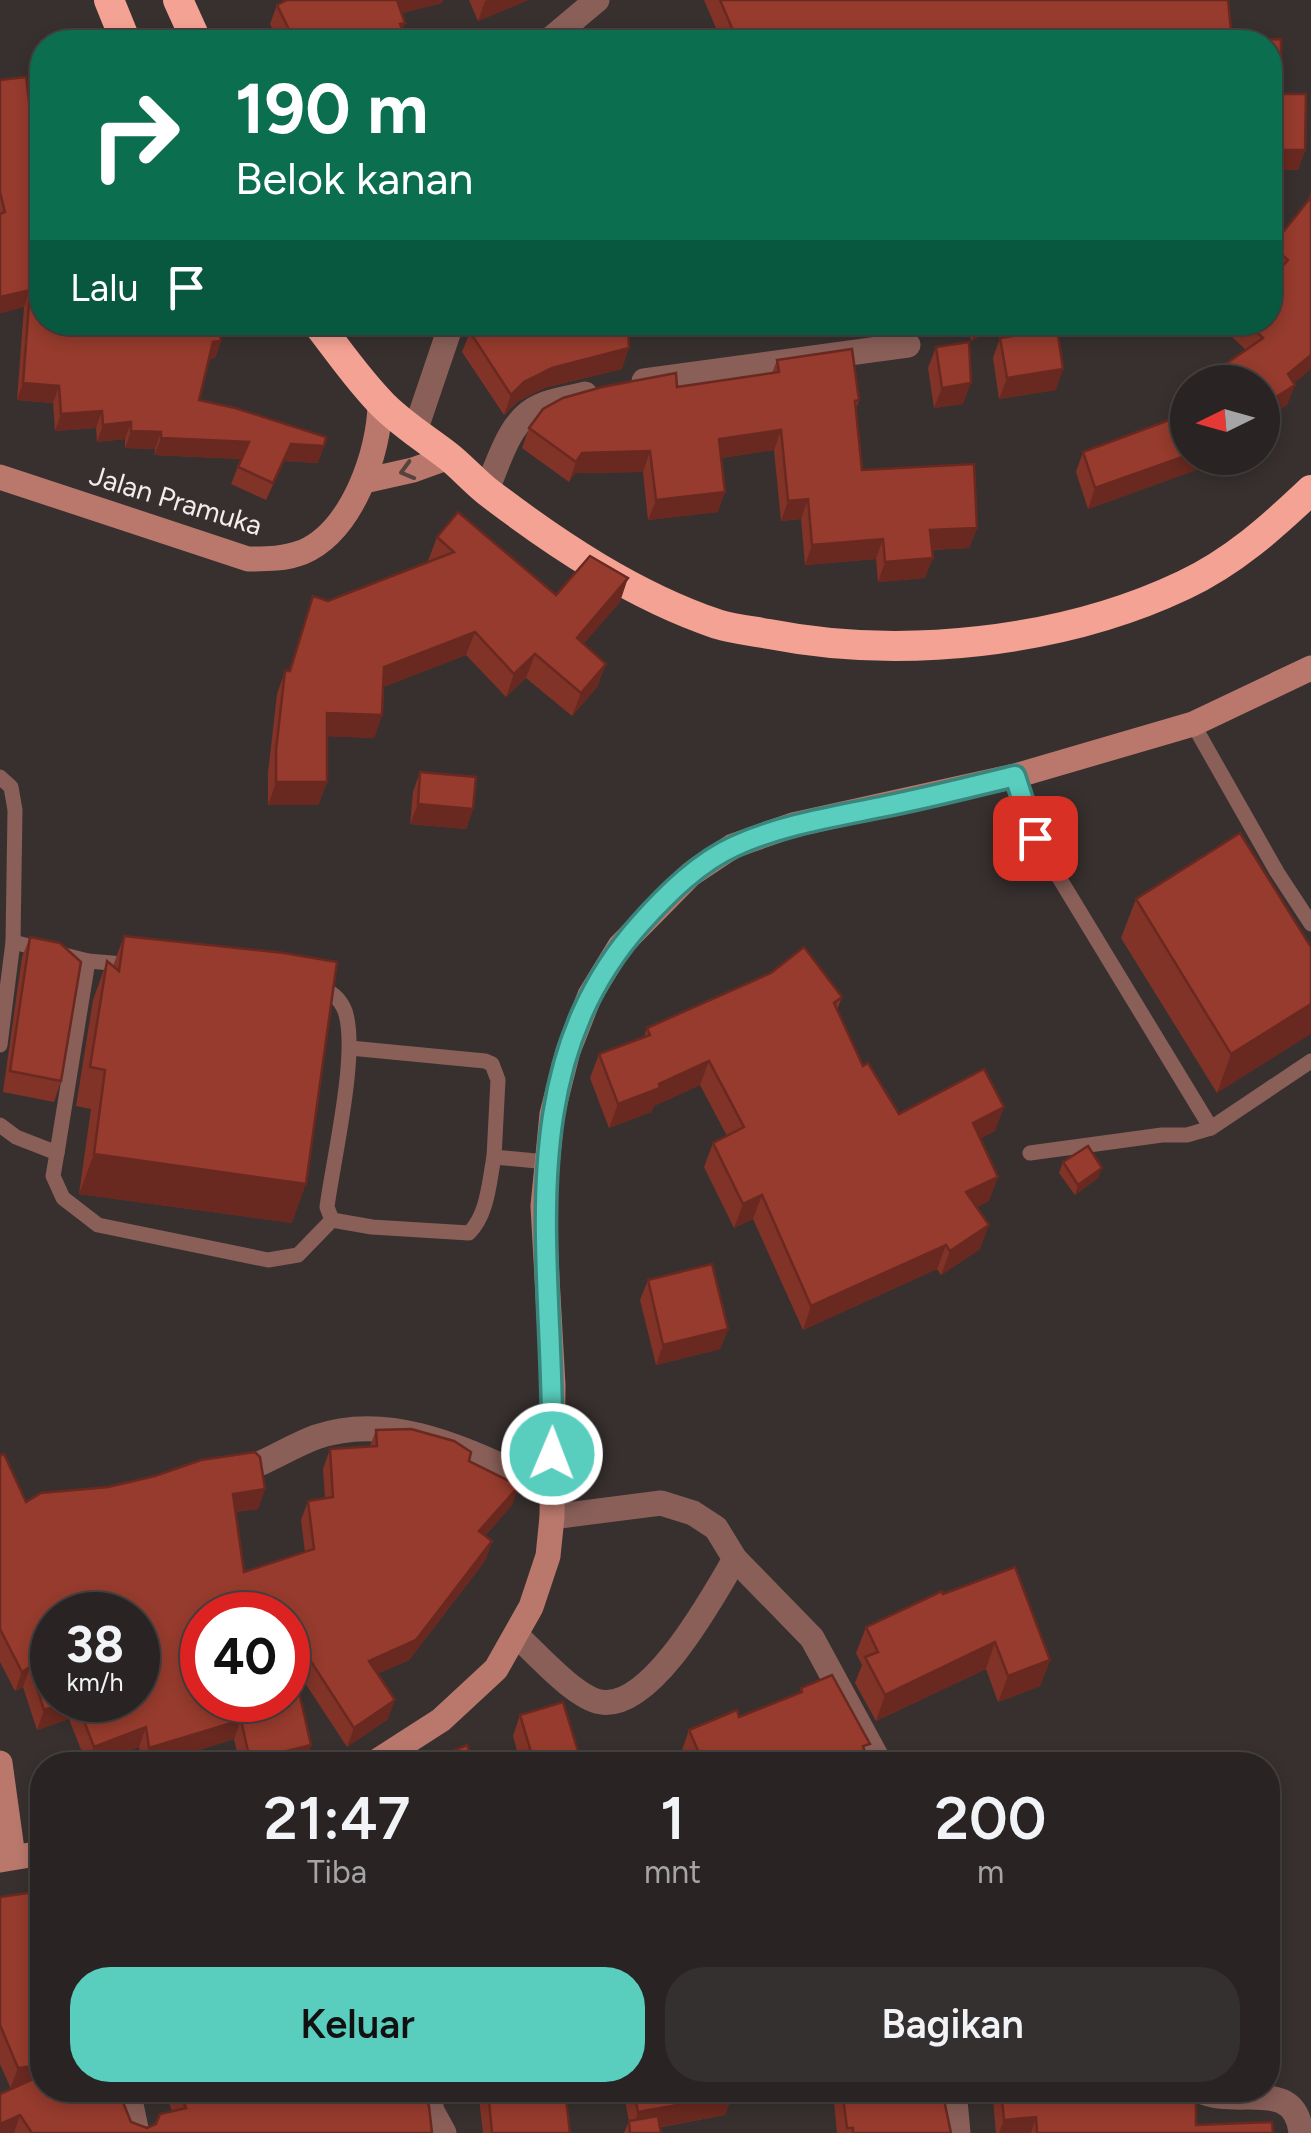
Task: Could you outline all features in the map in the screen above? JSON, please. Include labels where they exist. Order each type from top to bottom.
[{"type":"highway","points":[[178,0],[191,30]]},
{"type":"highway","points":[[326,335],[380,402],[414,434],[448,456],[486,491],[598,567],[651,596],[719,625],[812,642],[898,646],[982,639],[1064,626],[1134,607],[1188,584],[1258,540],[1311,490]]},
{"type":"street","points":[[561,30],[597,0]]},
{"type":"street","points":[[414,434],[448,335]]},
{"type":"street","points":[[486,491],[514,429],[525,415],[540,406],[617,386],[908,345]]},
{"type":"street","name":"Jalan Pramuka","points":[[0,476],[248,559],[283,558],[325,538],[364,481],[380,402]]},
{"type":"street","points":[[364,481],[413,470],[448,456]]},
{"type":"street","points":[[391,1752],[441,1720],[496,1669],[531,1607],[548,1556],[553,1386],[543,1206],[552,1114],[568,1051],[590,995],[620,946],[691,874],[733,846],[793,825],[1015,776],[1193,724],[1311,668]]},
{"type":"street","points":[[260,1463],[335,1433],[406,1431],[463,1450],[551,1488]]},
{"type":"street","points":[[552,1517],[662,1503],[693,1513],[716,1528],[735,1559],[812,1638],[874,1752]]},
{"type":"street","points":[[516,1635],[583,1693],[603,1702],[626,1697],[661,1671],[735,1559]]},
{"type":"street","points":[[0,1763],[6,1858]]},
{"type":"street","points":[[1280,2100],[1300,2114],[1302,2133]]},
{"type":"street","points":[[131,2102],[137,2133]]},
{"type":"street","points":[[430,2102],[444,2133]]},
{"type":"street","points":[[955,2102],[958,2133]]},
{"type":"lane","points":[[1193,724],[1311,924]]},
{"type":"lane","points":[[1015,776],[1035,838],[1211,1128]]},
{"type":"lane","points":[[0,777],[11,786],[15,810],[14,942],[0,1044]]},
{"type":"lane","points":[[14,942],[88,961],[160,968]]},
{"type":"lane","points":[[88,961],[53,1176],[63,1198],[98,1225],[268,1260],[298,1255],[332,1220]]},
{"type":"lane","points":[[303,984],[320,986],[338,999],[345,1012],[350,1048],[326,1207],[332,1220]]},
{"type":"lane","points":[[332,1220],[468,1233],[477,1224],[484,1204],[494,1157],[498,1080],[492,1064],[350,1048]]},
{"type":"lane","points":[[1030,1152],[1187,1135],[1211,1128],[1311,1061]]},
{"type":"lane","points":[[0,1125],[16,1137],[57,1153]]},
{"type":"lane","points":[[494,1157],[547,1162]]},
{"type":"building","points":[[287,0],[397,0],[405,23],[400,24],[402,30],[289,30],[277,5]]},
{"type":"building","points":[[720,0],[1228,0],[1231,30],[733,30]]},
{"type":"building","points":[[26,77],[30,109],[30,290],[0,297],[0,214],[5,212],[0,192],[0,80]]},
{"type":"building","points":[[1282,94],[1306,94],[1305,150],[1282,150]]},
{"type":"building","points":[[1311,197],[1311,355],[1288,374],[1295,385],[1280,395],[1280,365],[1224,365],[1263,338],[1260,335],[1282,335],[1282,267],[1288,260],[1282,255],[1282,233]]},
{"type":"building","points":[[30,290],[30,335],[220,335],[221,341],[213,342],[199,400],[326,437],[324,446],[291,444],[273,483],[238,467],[249,442],[161,438],[161,432],[131,431],[131,422],[103,425],[102,411],[61,414],[59,386],[23,383]]},
{"type":"building","points":[[472,335],[628,335],[629,348],[552,368],[524,382],[511,395]]},
{"type":"building","points":[[1058,335],[1063,369],[1007,378],[1000,338]]},
{"type":"building","points":[[969,342],[971,383],[942,388],[936,347]]},
{"type":"building","points":[[852,349],[862,470],[974,464],[977,528],[930,530],[933,558],[885,562],[883,539],[812,545],[808,499],[788,501],[781,430],[719,439],[725,492],[656,500],[650,451],[582,453],[576,462],[529,428],[543,409],[563,398],[602,387],[676,373],[677,387],[779,372],[777,360]]},
{"type":"building","points":[[1170,420],[1170,461],[1095,488],[1083,452]]},
{"type":"building","points":[[458,512],[556,595],[590,556],[628,578],[577,638],[606,664],[581,693],[535,654],[514,674],[475,632],[384,667],[382,715],[327,713],[327,782],[276,782],[285,671],[290,671],[313,596],[328,601],[454,552],[437,537]]},
{"type":"building","points":[[420,772],[476,777],[473,809],[418,804]]},
{"type":"building","points":[[1240,833],[1311,947],[1311,1004],[1231,1054],[1136,899]]},
{"type":"building","points":[[124,936],[337,962],[306,1184],[94,1154],[105,1070],[90,1067],[107,961],[119,971]]},
{"type":"building","points":[[30,937],[60,943],[81,962],[61,1081],[10,1071]]},
{"type":"building","points":[[804,947],[842,997],[834,1003],[863,1066],[868,1063],[899,1114],[984,1069],[1004,1107],[973,1123],[998,1177],[966,1192],[989,1225],[950,1251],[946,1245],[811,1306],[762,1195],[743,1204],[713,1143],[744,1127],[709,1061],[659,1084],[660,1088],[618,1104],[599,1054],[650,1035],[647,1028],[771,973]]},
{"type":"building","points":[[1088,1146],[1102,1168],[1078,1185],[1063,1162]]},
{"type":"building","points":[[712,1264],[728,1329],[663,1345],[648,1280]]},
{"type":"building","points":[[411,1429],[454,1441],[471,1452],[469,1461],[519,1486],[479,1531],[492,1541],[416,1640],[369,1661],[395,1700],[354,1728],[310,1660],[310,1592],[180,1592],[180,1722],[234,1722],[149,1748],[146,1727],[94,1747],[84,1722],[160,1722],[160,1592],[30,1592],[30,1667],[22,1672],[0,1629],[0,1456],[4,1454],[26,1502],[41,1493],[108,1487],[201,1460],[255,1452],[260,1457],[265,1489],[233,1494],[244,1572],[314,1549],[308,1501],[333,1497],[330,1449],[377,1446],[376,1430]]},
{"type":"building","points":[[1015,1567],[1050,1660],[1008,1676],[995,1642],[885,1695],[865,1657],[878,1652],[866,1627],[942,1591],[943,1594]]},
{"type":"building","points":[[832,1675],[870,1744],[863,1746],[865,1752],[699,1752],[689,1730],[737,1710],[739,1717],[802,1692],[801,1688]]},
{"type":"building","points":[[563,1702],[578,1752],[531,1752],[520,1715]]},
{"type":"building","points":[[241,1722],[306,1722],[311,1745],[283,1752],[248,1752]]},
{"type":"building","points":[[467,1745],[470,1752],[450,1752]]},
{"type":"building","points":[[30,1893],[30,2066],[18,2068],[0,2025],[0,1897]]},
{"type":"building","points":[[30,2080],[30,2102],[123,2102],[131,2122],[147,2128],[156,2124],[160,2114],[186,2108],[184,2102],[428,2102],[432,2133],[32,2133],[20,2115],[0,2124],[0,2094]]},
{"type":"building","points":[[489,2102],[566,2102],[570,2133],[492,2133]]},
{"type":"building","points":[[636,2102],[694,2102],[638,2112]]},
{"type":"building","points":[[844,2102],[945,2102],[951,2133],[853,2133],[853,2128],[847,2128]]},
{"type":"building","points":[[1002,2102],[1196,2102],[1196,2125],[1272,2122],[1273,2133],[1037,2133],[1036,2117],[1004,2120]]},
{"type":"building","points":[[658,2116],[661,2133],[630,2133],[629,2121]]},
{"type":"route","points":[[552,1454],[553,1386],[543,1206],[552,1114],[568,1051],[590,995],[620,946],[691,874],[733,846],[793,825],[1015,776],[1035,838]]}]
